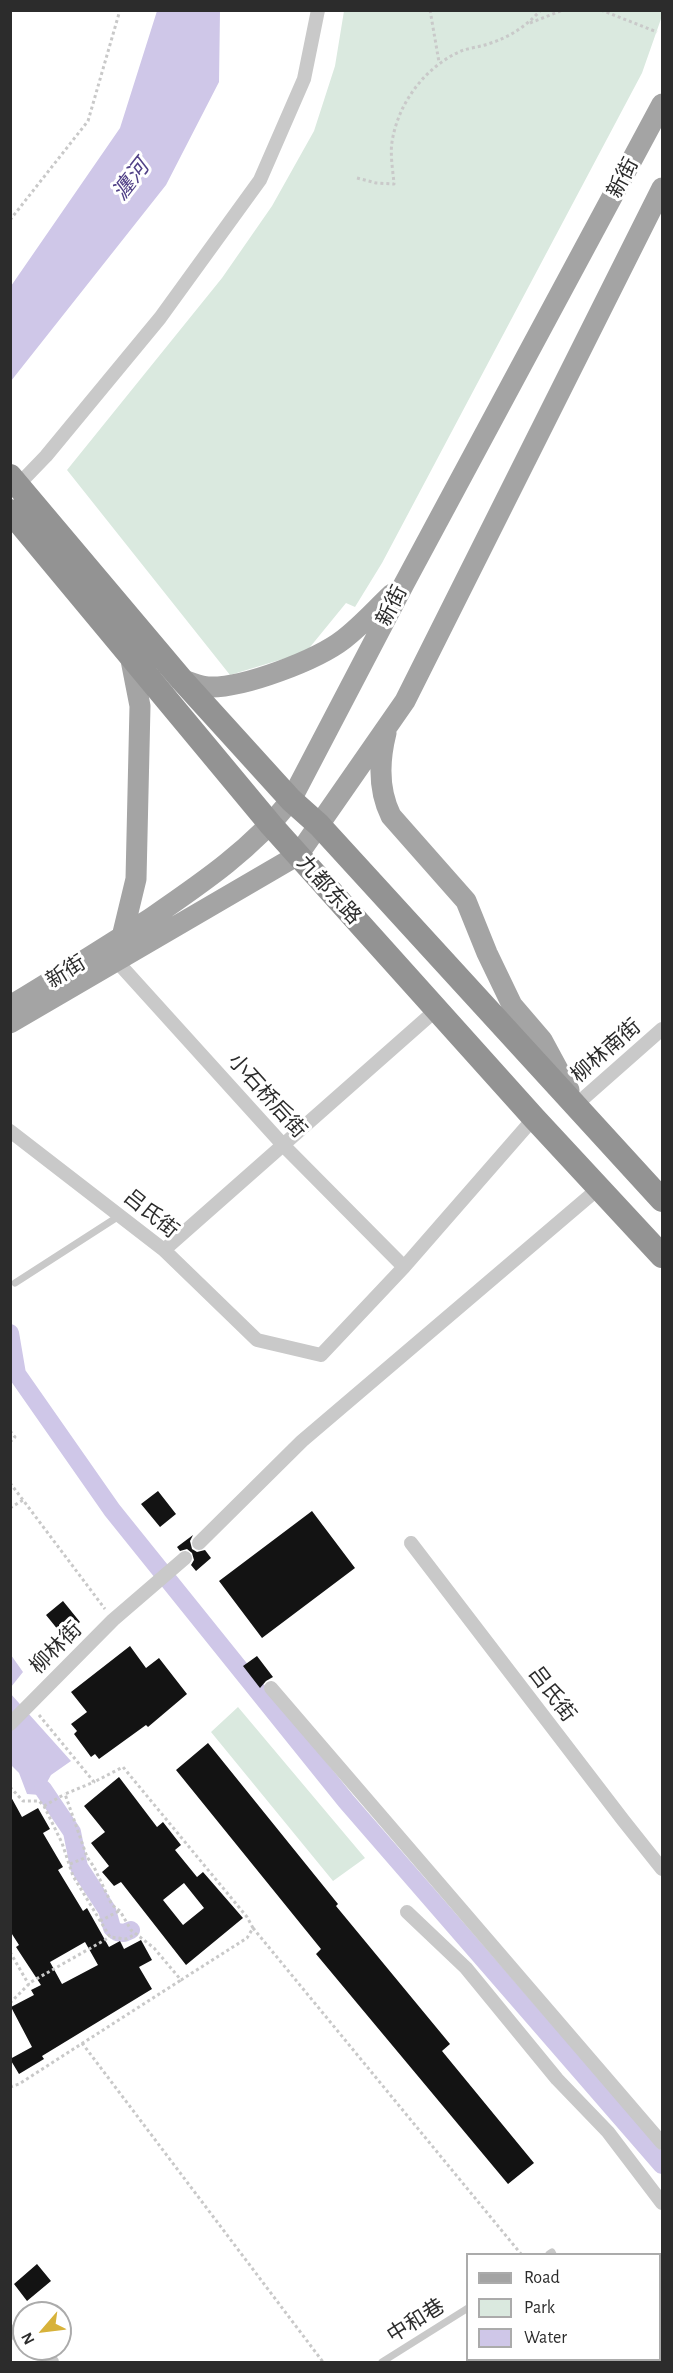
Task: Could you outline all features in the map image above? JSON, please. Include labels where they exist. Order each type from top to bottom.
[{"type":"highway","name":"九都东路","points":[[14,481],[182,680],[291,800],[319,825],[663,1200]]},
{"type":"highway","name":"九都东路","points":[[10,511],[271,825],[534,1118],[663,1256]]},
{"type":"main road","name":"新街","points":[[10,1023],[211,878],[271,825],[291,800],[404,584],[663,104]]},
{"type":"main road","name":"新街","points":[[10,1006],[114,949],[298,855],[405,701],[663,188]]},
{"type":"main road","points":[[182,680],[208,687],[240,684],[300,662],[344,639],[404,584]]},
{"type":"main road","points":[[114,949],[136,879],[140,706],[130,655]]},
{"type":"main road","points":[[388,726],[381,755],[384,802],[399,827],[466,901],[487,952],[513,1005],[542,1040],[576,1104]]},
{"type":"street","points":[[14,481],[46,456],[160,318],[260,180],[304,79],[318,10]]},
{"type":"street","name":"小石桥后街","points":[[114,949],[284,1146],[404,1267]]},
{"type":"street","points":[[164,1251],[436,1010]]},
{"type":"street","name":"柳林南街","points":[[576,1104],[663,1029]]},
{"type":"street","points":[[404,1267],[534,1118]]},
{"type":"street","name":"吕氏街","points":[[10,1131],[164,1251],[257,1340],[321,1354],[404,1267]]},
{"type":"street","points":[[199,1543],[302,1441],[599,1188]]},
{"type":"street","name":"吕氏街","points":[[411,1543],[663,1869]]},
{"type":"street","name":"柳林街","points":[[10,1724],[113,1620],[185,1558]]},
{"type":"street","points":[[271,1688],[663,2143]]},
{"type":"street","points":[[407,1911],[466,1968],[556,2079],[608,2132],[663,2203]]},
{"type":"lane","points":[[15,1283],[119,1216]]},
{"type":"lane","name":"中和巷","points":[[382,2362],[466,2309]]},
{"type":"path","points":[[10,220],[88,121],[120,10]]},
{"type":"path","points":[[430,10],[440,62]]},
{"type":"path","points":[[357,178],[376,183],[394,184],[391,144],[399,114],[416,87],[440,62],[463,50],[489,44],[523,29],[541,10]]},
{"type":"path","points":[[528,24],[563,10]]},
{"type":"path","points":[[601,10],[657,33]]},
{"type":"path","points":[[10,1431],[15,1437],[10,1442]]},
{"type":"path","points":[[10,1483],[113,1620]]},
{"type":"path","points":[[10,1508],[23,1500]]},
{"type":"path","points":[[30,1705],[94,1782]]},
{"type":"path","points":[[44,1806],[123,1767],[520,2253]]},
{"type":"path","points":[[10,1787],[23,1801],[39,1801],[44,1806],[70,1864],[73,1876],[110,1937]]},
{"type":"path","points":[[65,1794],[87,1857],[94,1867],[105,1894],[112,1905],[120,1911],[130,1930],[154,1948],[181,1980]]},
{"type":"path","points":[[70,1864],[87,1857]]},
{"type":"path","points":[[100,1922],[120,1911]]},
{"type":"path","points":[[10,2087],[19,2084],[247,1938],[253,1928]]},
{"type":"path","points":[[10,2003],[29,1985],[110,1937],[126,1939],[136,1934]]},
{"type":"path","points":[[10,1952],[29,1985]]},
{"type":"path","points":[[82,2043],[323,2362]]},
{"type":"green space","points":[[344,11],[662,11],[662,16],[642,73],[382,563],[355,607],[346,603],[306,652],[230,675],[67,470],[222,278],[272,206],[314,131],[335,66]]},
{"type":"green space","points":[[238,1707],[365,1858],[333,1881],[211,1732]]},
{"type":"water","name":"瀍河","points":[[157,11],[220,11],[219,82],[166,185],[11,381],[11,286],[120,128]]},
{"type":"water","points":[[11,1655],[23,1672],[10,1687]]},
{"type":"water","points":[[10,1693],[71,1761],[51,1775],[40,1795],[27,1794],[19,1773],[11,1765]]},
{"type":"building","points":[[158,1491],[176,1514],[160,1527],[141,1504]]},
{"type":"building","points":[[312,1511],[355,1568],[262,1638],[219,1581]]},
{"type":"building","points":[[193,1535],[190,1541],[192,1549],[197,1552],[205,1550],[211,1558],[196,1571],[191,1565],[194,1560],[192,1553],[187,1549],[180,1551],[177,1547]]},
{"type":"building","points":[[63,1601],[80,1622],[63,1636],[46,1615]]},
{"type":"building","points":[[130,1646],[146,1668],[159,1658],[187,1694],[148,1727],[146,1725],[99,1759],[95,1754],[91,1757],[74,1734],[77,1731],[71,1724],[87,1712],[71,1692]]},
{"type":"building","points":[[257,1656],[273,1677],[260,1688],[243,1666]]},
{"type":"building","points":[[208,1743],[338,1904],[336,1906],[450,2044],[442,2051],[534,2163],[508,2184],[316,1954],[321,1949],[176,1770]]},
{"type":"building","points":[[119,1777],[157,1827],[163,1822],[181,1845],[175,1850],[197,1877],[203,1872],[243,1918],[186,1965],[121,1882],[114,1886],[102,1872],[109,1866],[91,1843],[105,1832],[84,1806]],"holes":[[[184,1883],[204,1908],[183,1925],[163,1900]]]},
{"type":"building","points":[[10,1795],[22,1817],[38,1808],[50,1829],[43,1833],[63,1867],[58,1870],[83,1911],[87,1908],[109,1947],[120,1941],[124,1949],[141,1940],[152,1960],[139,1967],[152,1989],[42,2056],[44,2059],[19,2074],[10,2059],[32,2047],[11,2007],[34,1995],[31,1990],[41,1985],[16,1947],[19,1945],[10,1931]],"holes":[[[85,1942],[98,1965],[62,1984],[50,1962]]]},
{"type":"building","points":[[37,2264],[51,2281],[27,2301],[14,2284]]},
{"type":"waterway","points":[[10,1333],[17,1374],[112,1510],[346,1801],[662,2165]]},
{"type":"waterway","points":[[43,1789],[72,1832],[79,1867],[107,1910],[112,1928],[124,1933],[131,1930]]}]
